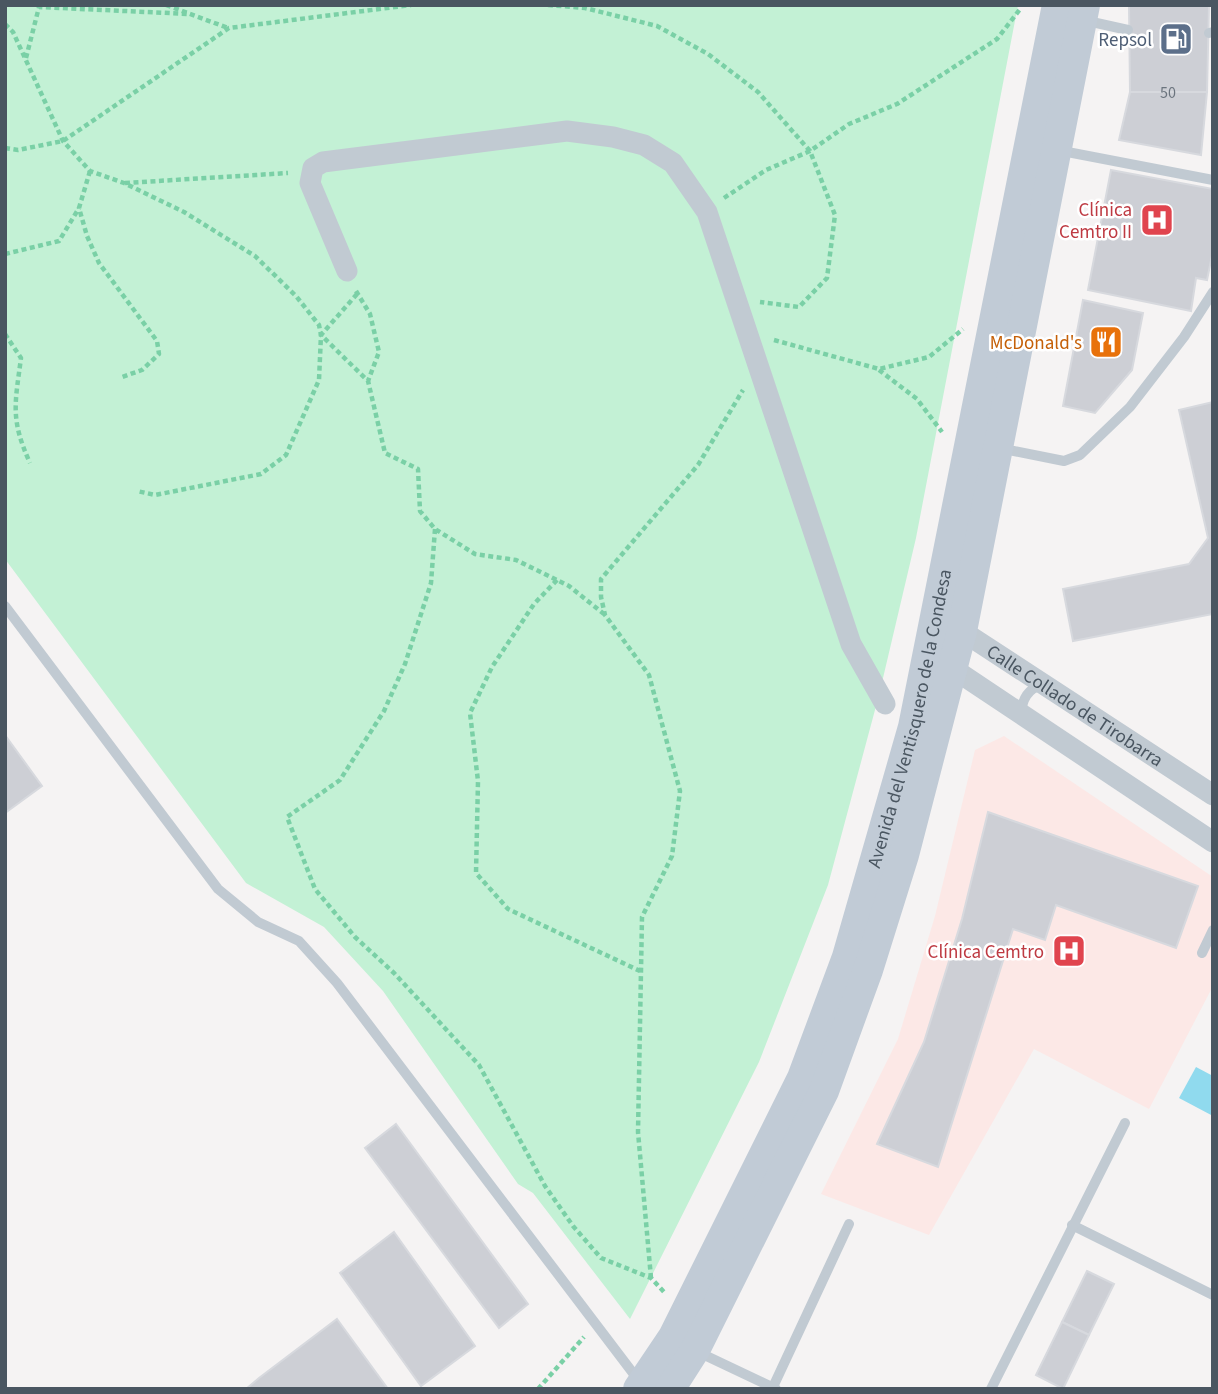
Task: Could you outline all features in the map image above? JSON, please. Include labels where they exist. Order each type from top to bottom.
[{"type":"main road","name":"Avenida del Ventisquero de la Condesa","points":[[649,1387],[802,1077],[847,957],[941,635],[971,439],[1075,9]]},
{"type":"main road","name":"Avenida del Ventisquero de la Condesa","points":[[649,1387],[695,1350],[824,1091],[868,970],[904,855],[953,670],[941,635]]},
{"type":"street","points":[[347,271],[310,183],[313,168],[323,162],[567,131],[613,137],[644,145],[673,163],[707,212],[852,644],[885,704]]},
{"type":"street","name":"Calle Collado de Tirobarra","points":[[941,635],[1045,684],[1213,795]]},
{"type":"street","points":[[953,670],[1213,842]]},
{"type":"lane","points":[[1075,9],[1092,22],[1128,30]]},
{"type":"lane","points":[[1042,148],[1213,180]]},
{"type":"lane","points":[[971,439],[1064,461],[1080,456],[1130,407],[1184,337],[1213,292]]},
{"type":"lane","points":[[5,606],[218,889],[258,922],[299,941],[337,983],[596,1323],[649,1387]]},
{"type":"lane","points":[[1020,715],[1021,706],[1029,692],[1034,687],[1045,684]]},
{"type":"lane","points":[[1202,953],[1213,930]]},
{"type":"lane","points":[[991,1389],[1125,1123]]},
{"type":"lane","points":[[695,1350],[775,1388],[849,1224]]},
{"type":"lane","points":[[1072,1225],[1213,1296]]},
{"type":"path","points":[[166,5],[229,28],[411,5]]},
{"type":"path","points":[[548,5],[585,8],[657,26],[708,54],[758,92],[810,151],[835,215],[827,278],[799,307],[735,299]]},
{"type":"path","points":[[25,59],[39,7],[189,14]]},
{"type":"path","points":[[707,212],[766,170],[810,151],[849,124],[897,104],[997,39],[1021,8]]},
{"type":"path","points":[[5,24],[13,32],[63,141],[90,171],[124,183],[184,212],[254,256],[296,296],[319,325],[319,380],[286,456],[261,474],[155,495],[137,491]]},
{"type":"path","points":[[5,148],[18,150],[63,141],[229,28]]},
{"type":"path","points":[[5,254],[59,241],[79,208],[90,171]]},
{"type":"path","points":[[124,183],[295,173],[310,183]]},
{"type":"path","points":[[79,208],[99,263],[157,341],[159,354],[142,370],[122,377]]},
{"type":"path","points":[[347,271],[370,314],[379,352],[368,381]]},
{"type":"path","points":[[321,335],[357,293]]},
{"type":"path","points":[[879,369],[929,356],[963,329]]},
{"type":"path","points":[[747,332],[879,369],[971,439]]},
{"type":"path","points":[[5,334],[21,358],[14,411],[19,438],[30,463]]},
{"type":"path","points":[[321,335],[368,381],[385,453],[418,469],[420,511],[435,528],[475,554],[516,560],[569,586],[606,615],[649,675],[680,791],[673,856],[642,917],[638,1132],[651,1279]]},
{"type":"path","points":[[606,615],[601,597],[601,579],[698,466],[757,366]]},
{"type":"path","points":[[435,528],[431,583],[405,664],[384,711],[340,780],[287,817],[314,889],[355,937],[394,973],[479,1065],[545,1186],[573,1226],[601,1258],[651,1279],[684,1313]]},
{"type":"path","points":[[557,580],[534,604],[492,667],[470,713],[478,781],[476,873],[508,909],[640,971]]},
{"type":"path","points":[[538,1389],[596,1323]]},
{"type":"shaded area","name":"Clínica Cemtro","points":[[1004,736],[1213,877],[1213,986],[1149,1109],[1034,1049],[929,1235],[821,1194],[898,1039],[935,916],[975,750]]},
{"type":"green space","points":[[5,5],[1018,5],[916,538],[879,695],[828,885],[759,1062],[630,1319],[533,1193],[518,1184],[383,991],[324,927],[246,883],[5,559]]},
{"type":"water","points":[[1196,1067],[1213,1076],[1213,1116],[1179,1098]]},
{"type":"building","points":[[1129,5],[1209,5],[1207,92],[1130,92]]},
{"type":"building","points":[[1130,92],[1207,92],[1201,155],[1119,140]]},
{"type":"building","name":"Clínica Cemtro II","points":[[1111,170],[1213,189],[1213,251],[1207,280],[1196,278],[1191,311],[1088,290]]},
{"type":"building","name":"McDonald's","points":[[1083,300],[1143,313],[1132,370],[1095,413],[1063,406]]},
{"type":"building","points":[[1213,402],[1213,614],[1073,641],[1063,589],[1189,564],[1208,538],[1179,410]]},
{"type":"building","points":[[5,735],[42,786],[5,813]]},
{"type":"building","points":[[988,812],[1198,886],[1176,948],[1056,905],[1045,940],[1013,929],[938,1167],[877,1144],[924,1042],[962,919]]},
{"type":"building","points":[[396,1124],[528,1304],[499,1328],[365,1148]]},
{"type":"building","points":[[394,1232],[475,1346],[421,1386],[340,1273]]},
{"type":"building","points":[[1087,1271],[1114,1284],[1089,1335],[1062,1322]]},
{"type":"building","points":[[337,1319],[388,1389],[246,1389],[259,1378]]},
{"type":"building","points":[[1062,1322],[1089,1335],[1063,1389],[1036,1375]]},
{"type":"place","name":"Repsol","points":[[1176,39]]},
{"type":"place","name":"Clínica Cemtro II","points":[[1157,220]]},
{"type":"place","name":"McDonald's","points":[[1106,342]]},
{"type":"place","name":"Clínica Cemtro","points":[[1069,951]]}]
